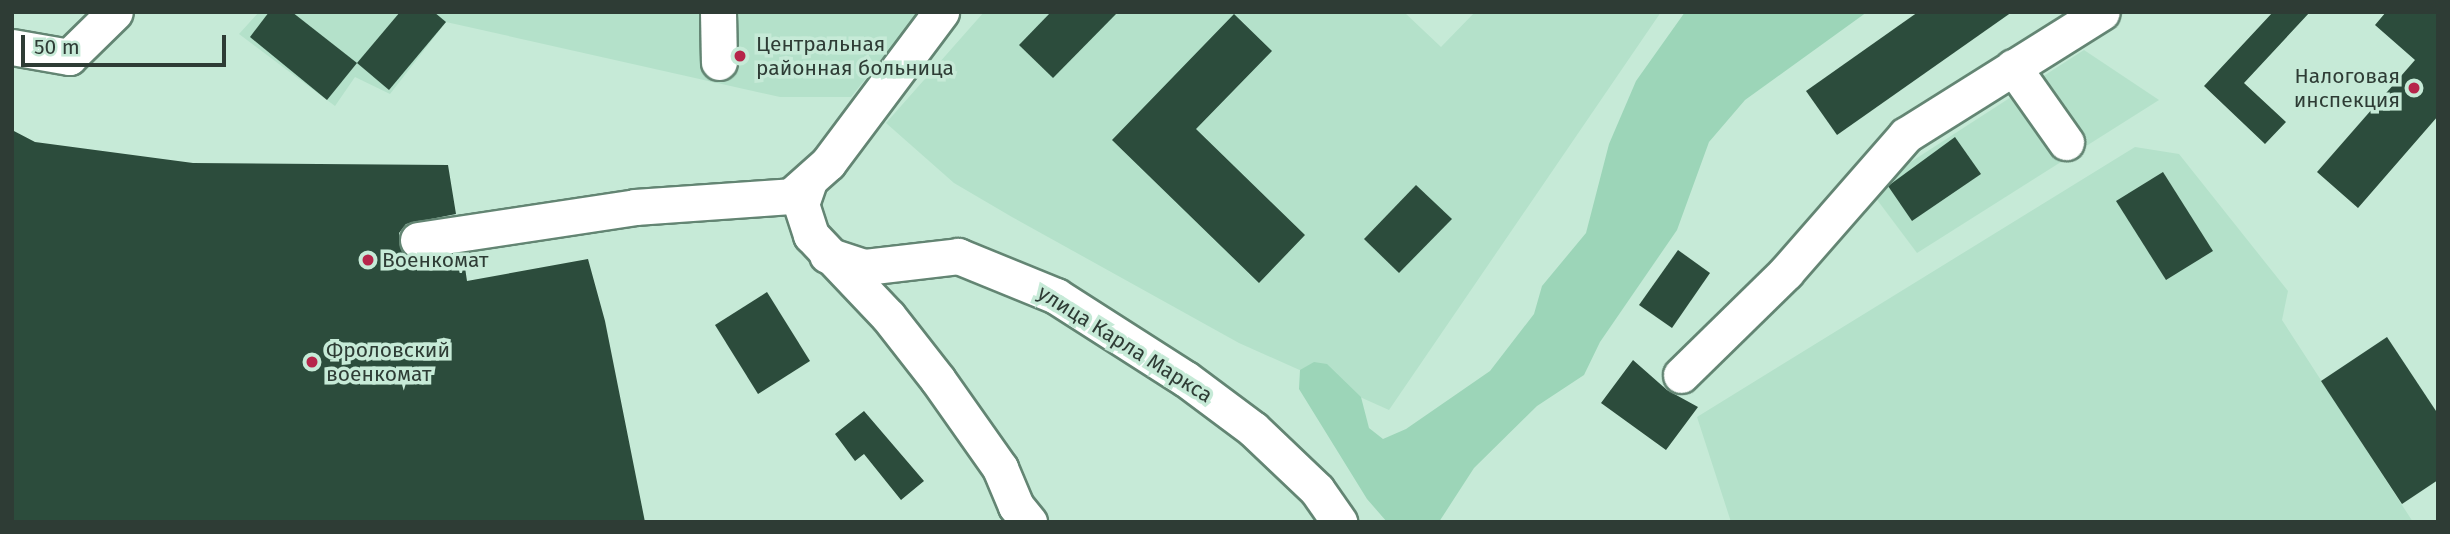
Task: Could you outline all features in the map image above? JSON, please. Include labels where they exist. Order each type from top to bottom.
[{"type":"street","points":[[12,47],[69,57],[115,12]]},
{"type":"street","points":[[718,12],[719,62]]},
{"type":"street","points":[[418,240],[635,208],[771,201],[791,196],[808,184],[941,12]]},
{"type":"street","points":[[1681,375],[1786,272],[1906,135],[2102,12]]},
{"type":"street","points":[[2013,67],[2066,142]]},
{"type":"street","points":[[808,184],[801,204],[811,235],[827,255],[888,316],[938,380],[1000,468],[1021,516]]},
{"type":"street","name":"улица Карла Маркса","points":[[827,255],[864,267],[958,256],[1056,296],[1186,379],[1253,429],[1317,490],[1339,522]]},
{"type":"shaded area","name":"Центральная районная больница","points":[[259,12],[919,12],[851,97],[780,97],[446,22],[390,94],[355,77],[335,106],[239,34]]},
{"type":"shaded area","points":[[984,12],[1404,12],[1441,47],[1475,12],[1661,12],[1389,410],[1239,343],[1012,217],[954,183],[886,123]]},
{"type":"shaded area","points":[[1685,12],[1867,12],[1745,100],[1709,142],[1677,230],[1600,342],[1584,375],[1537,406],[1474,468],[1439,522],[1387,522],[1367,499],[1299,389],[1300,370],[1314,362],[1327,364],[1361,397],[1369,428],[1383,439],[1406,429],[1490,371],[1534,314],[1542,286],[1586,233],[1609,144],[1636,81]]},
{"type":"shaded area","points":[[2084,50],[2159,100],[1917,253],[1869,189]]},
{"type":"shaded area","points":[[2135,147],[2179,154],[2288,291],[2282,320],[2413,522],[1731,522],[1697,417]]},
{"type":"building","points":[[269,12],[292,12],[357,63],[327,100],[250,37]]},
{"type":"building","points":[[400,12],[434,12],[446,22],[389,90],[357,63]]},
{"type":"building","points":[[1051,12],[1118,12],[1053,78],[1019,45]]},
{"type":"building","points":[[1918,12],[2012,12],[1837,135],[1806,91]]},
{"type":"building","points":[[2273,12],[2310,12],[2244,83],[2286,122],[2265,144],[2204,86]]},
{"type":"building","name":"Налоговая инспекция","points":[[2386,12],[2438,12],[2438,116],[2358,208],[2317,172],[2415,60],[2375,25]]},
{"type":"building","points":[[1234,14],[1272,51],[1196,129],[1305,235],[1259,283],[1112,140]]},
{"type":"building","name":"Фроловский военкомат","points":[[12,130],[35,142],[193,163],[448,165],[456,214],[406,224],[399,233],[402,252],[420,260],[463,254],[467,281],[588,259],[605,321],[645,522],[12,522]]},
{"type":"building","points":[[1955,137],[1981,174],[1912,221],[1888,186]]},
{"type":"building","points":[[2163,172],[2213,251],[2166,280],[2116,201]]},
{"type":"building","points":[[1416,185],[1452,219],[1399,273],[1364,239]]},
{"type":"building","points":[[1678,250],[1710,273],[1672,328],[1639,305]]},
{"type":"building","points":[[767,292],[810,361],[758,394],[715,325]]},
{"type":"building","points":[[2387,337],[2438,414],[2438,480],[2402,504],[2321,381]]},
{"type":"building","points":[[1633,360],[1667,390],[1698,407],[1666,450],[1601,403]]},
{"type":"building","points":[[864,411],[924,481],[901,500],[864,454],[855,461],[835,434]]},
{"type":"place","name":"Центральная районная больница","points":[[740,56]]},
{"type":"place","name":"Налоговая инспекция","points":[[2414,88]]},
{"type":"place","name":"Военкомат","points":[[368,260]]},
{"type":"place","name":"Фроловский военкомат","points":[[312,362]]}]
